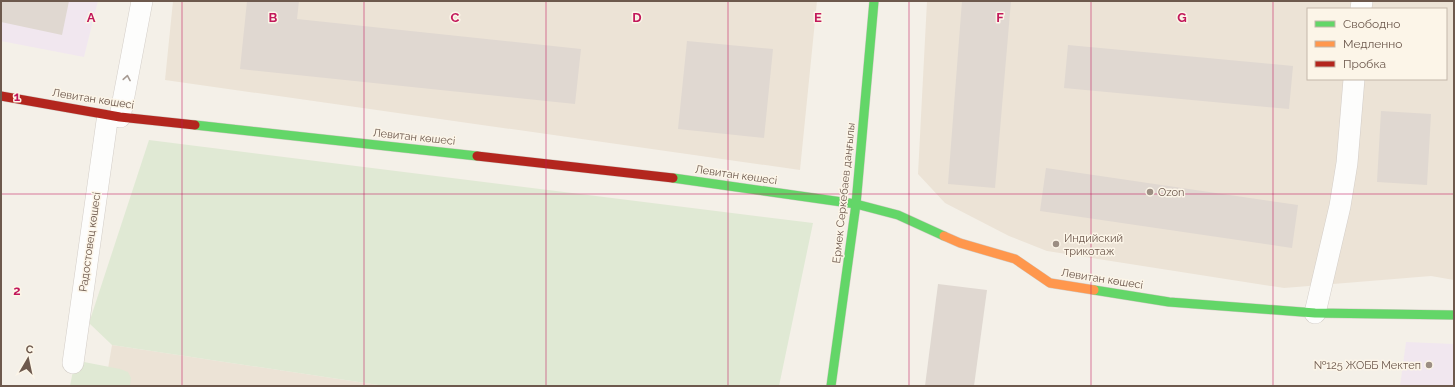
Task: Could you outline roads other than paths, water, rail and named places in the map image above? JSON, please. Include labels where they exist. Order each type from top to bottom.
[{"type":"street","name":"Радостовец көшесі","points":[[73,363],[114,119],[142,1]]},
{"type":"street","name":"Ермек Серкебаев даңғылы","points":[[831,386],[856,204],[874,1]]},
{"type":"street","points":[[1315,314],[1340,206],[1347,162],[1354,80]]},
{"type":"street","name":"Левитан көшесі","points":[[1,96],[114,119],[645,174],[856,204],[898,215],[960,243],[1015,259],[1050,283],[1169,302],[1315,314],[1454,315]]},
{"type":"place","name":"Ozon","points":[[1150,192]]},
{"type":"place","name":"Индийский трикотаж","points":[[1056,244]]},
{"type":"place","name":"№125 ЖОББ Мектеп","points":[[1429,365]]}]
